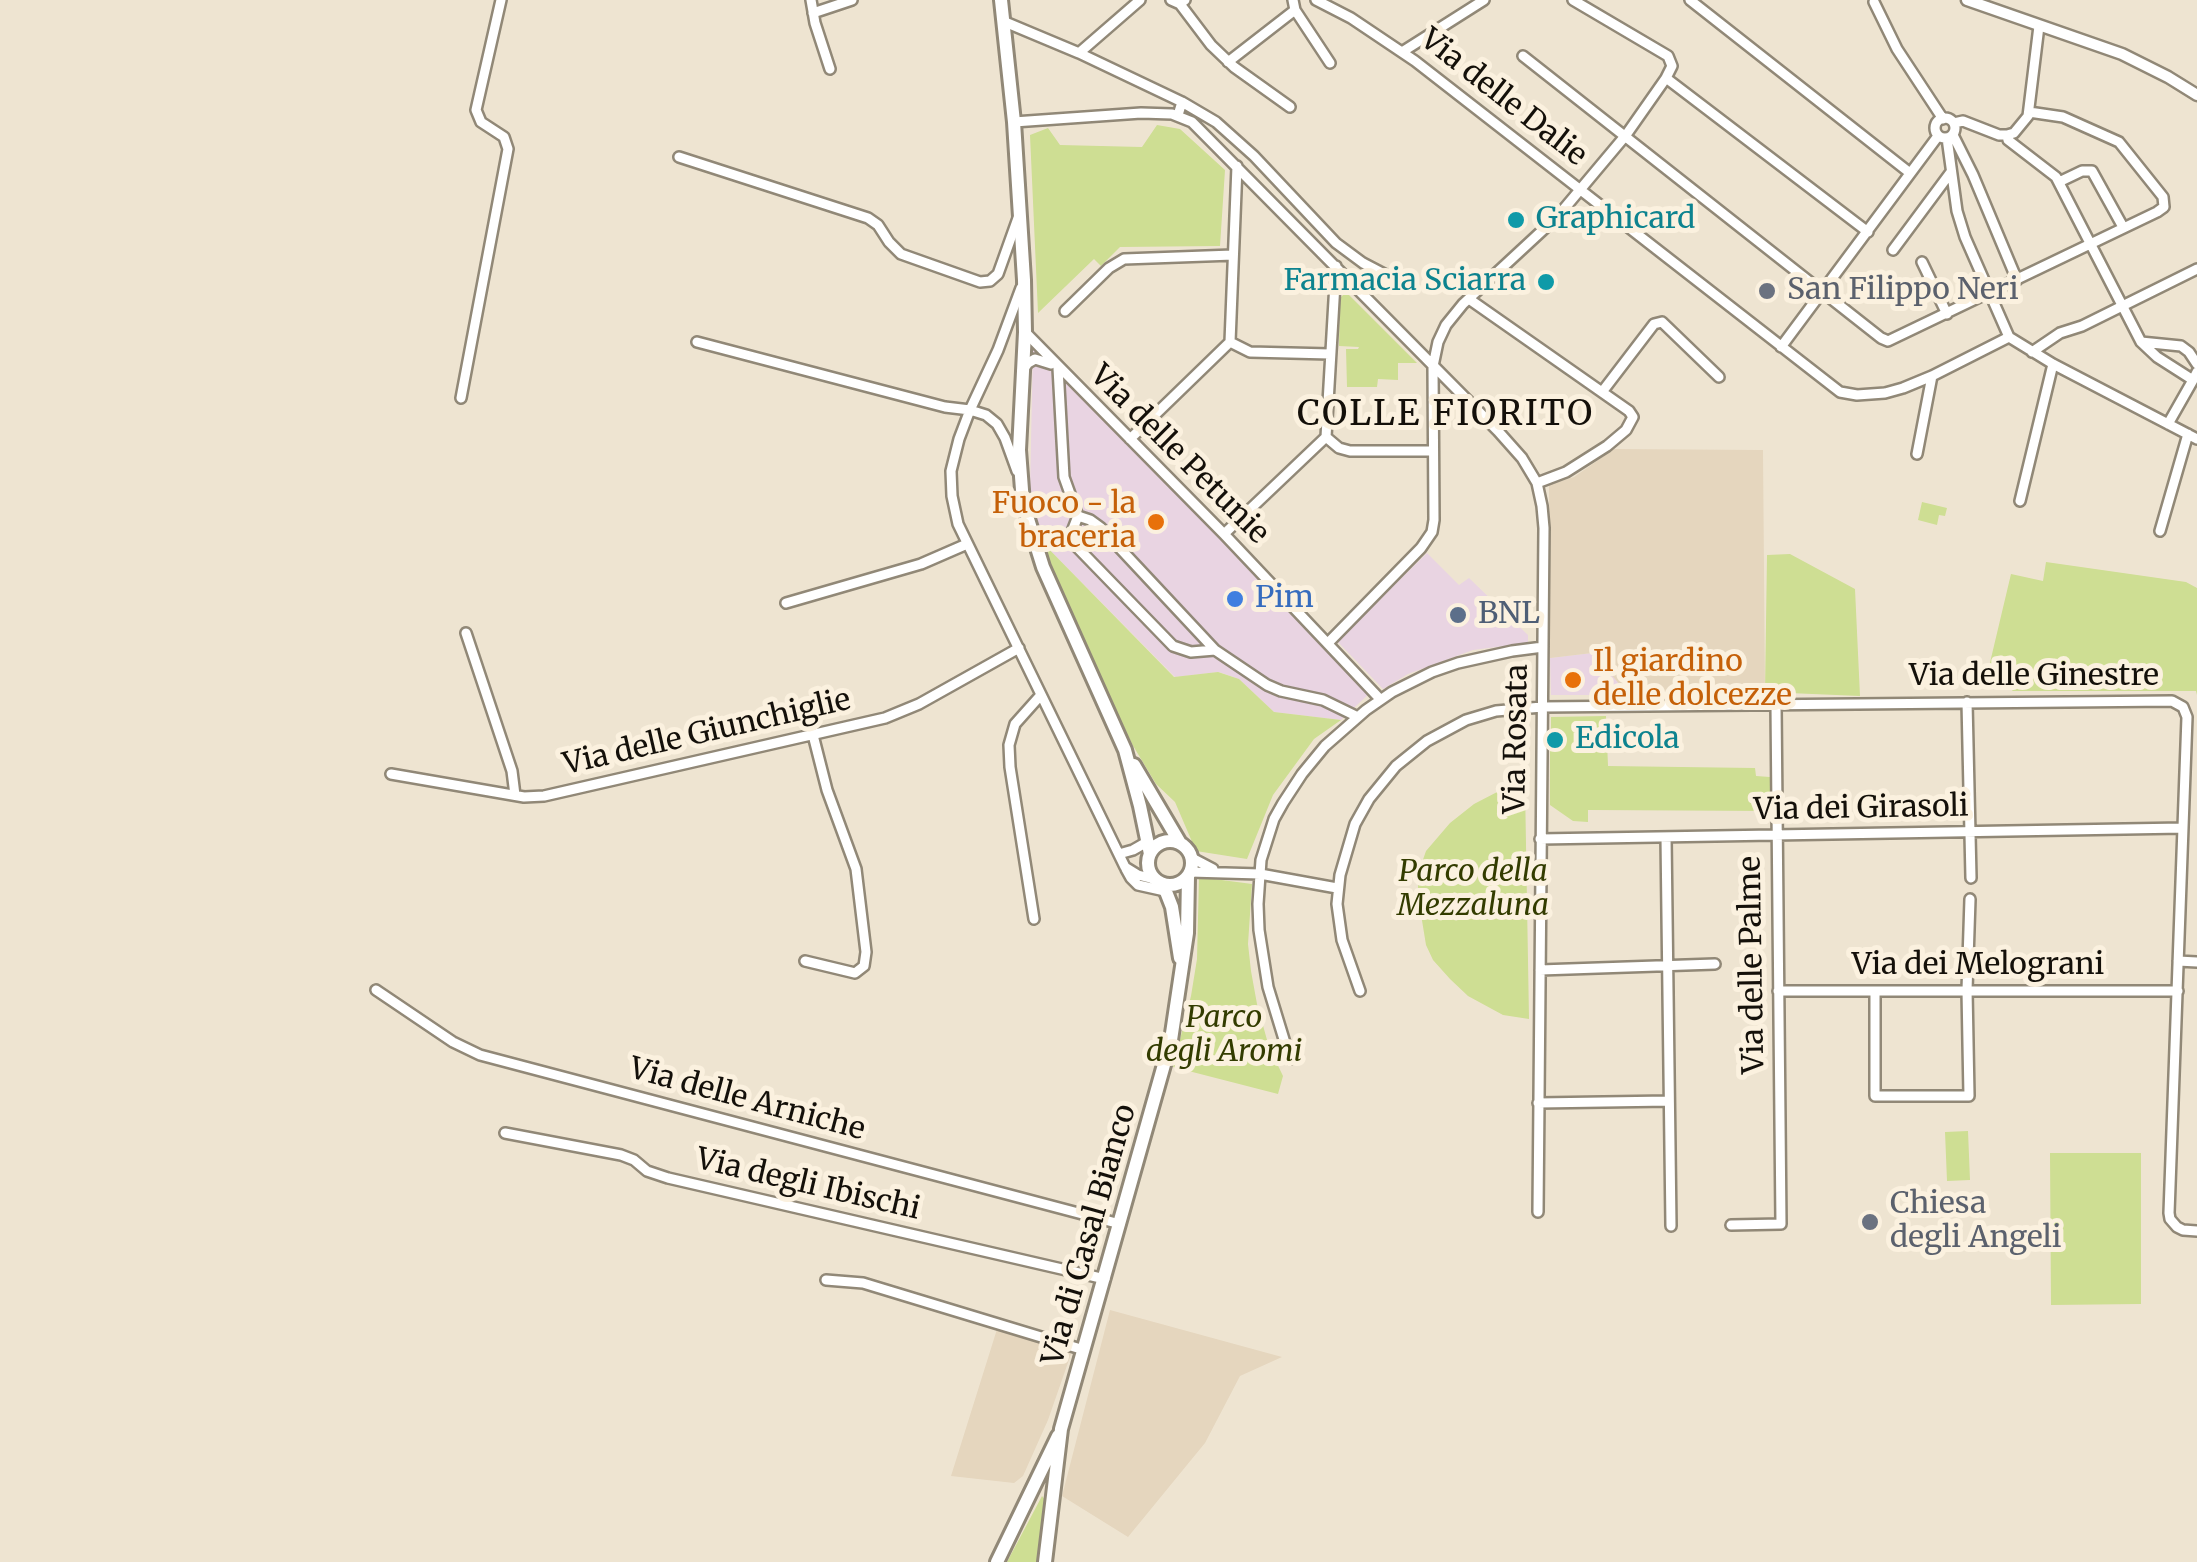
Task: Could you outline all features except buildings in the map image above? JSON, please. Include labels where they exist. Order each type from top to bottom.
[{"type":"main road","points":[[1004,0],[1024,280],[1020,477],[1025,515],[1043,568],[1124,750],[1186,847],[1190,869],[1174,885],[1161,884]]},
{"type":"main road","points":[[1124,750],[1148,848],[1148,867],[1172,908],[1182,971]]},
{"type":"main road","points":[[1148,848],[1162,842],[1180,843]]},
{"type":"main road","name":"Via di Casal Bianco","points":[[997,1562],[1061,1429],[1105,1279],[1171,1040],[1189,913],[1190,869]]},
{"type":"main road","name":"Via di Casal Bianco","points":[[1046,1562],[1061,1429]]},
{"type":"street","points":[[461,398],[508,149],[504,137],[482,122],[476,110],[501,0]]},
{"type":"street","points":[[811,0],[830,69]]},
{"type":"street","points":[[813,13],[852,0]]},
{"type":"street","points":[[1079,53],[1140,0]]},
{"type":"street","name":"Via delle Dalie","points":[[1316,0],[1402,52],[1830,386],[1848,394],[1892,392],[2009,337]]},
{"type":"street","points":[[1402,52],[1484,0]]},
{"type":"street","points":[[1328,643],[1430,536],[1434,520],[1433,366],[1444,329],[1468,299],[1539,236],[1582,190],[1626,135],[1672,64],[1668,56],[1572,0]]},
{"type":"street","points":[[1690,0],[1910,173]]},
{"type":"street","points":[[1967,0],[2122,54],[2197,96]]},
{"type":"street","points":[[1179,1],[1228,62],[1290,107]]},
{"type":"street","points":[[1874,1],[1902,58],[1943,118],[1964,121],[1999,135],[2014,133],[2029,112],[2039,26]]},
{"type":"street","points":[[1228,62],[1294,5],[1330,63]]},
{"type":"street","points":[[1005,22],[1079,53],[1216,122],[1340,247],[1407,286]]},
{"type":"street","points":[[1524,56],[1886,341],[2164,206],[2122,144],[2063,117],[2029,112]]},
{"type":"street","points":[[1666,78],[1868,232]]},
{"type":"street","points":[[1014,122],[1141,113],[1178,115],[1182,102]]},
{"type":"street","name":"Via Rosata","points":[[1178,115],[1196,125],[1513,447],[1537,483],[1544,528],[1538,1212]]},
{"type":"street","points":[[1943,118],[1935,127],[1946,136],[1973,175],[2017,280]]},
{"type":"street","points":[[1781,347],[1910,173],[1956,129],[1954,122]]},
{"type":"street","points":[[2007,135],[2058,182],[2141,342],[2157,357],[2195,376],[2168,424]]},
{"type":"street","points":[[1946,136],[1957,211],[1965,237],[2009,337],[2193,436],[2160,531]]},
{"type":"street","points":[[679,157],[868,218],[901,254],[980,282],[990,281],[998,274],[1020,211]]},
{"type":"street","points":[[1130,439],[1230,342],[1237,166]]},
{"type":"street","points":[[2058,182],[2082,170],[2092,171],[2124,227]]},
{"type":"street","points":[[1893,250],[1951,172]]},
{"type":"street","points":[[1065,310],[1109,268],[1124,259],[1233,255]]},
{"type":"street","points":[[1922,262],[1947,314]]},
{"type":"street","points":[[1224,534],[1326,437],[1336,266]]},
{"type":"street","points":[[2032,352],[2060,333],[2197,269]]},
{"type":"street","points":[[1024,280],[953,459],[951,482],[956,518],[1130,878],[1138,885],[1161,884]]},
{"type":"street","points":[[1468,299],[1633,417],[1615,440],[1566,472],[1537,483]]},
{"type":"street","points":[[1602,392],[1654,324],[1662,322],[1719,377]]},
{"type":"street","name":"Via delle Petunie","points":[[1025,332],[1380,699]]},
{"type":"street","points":[[698,342],[990,418],[1002,431],[1020,477]]},
{"type":"street","points":[[1230,342],[1251,352],[1330,354]]},
{"type":"street","points":[[2141,342],[2182,346],[2197,364]]},
{"type":"street","points":[[1022,372],[1035,359],[1058,368],[1064,476],[1078,516],[1072,534],[1075,546],[1167,642],[1184,652],[1215,650]]},
{"type":"street","points":[[2020,501],[2053,364]]},
{"type":"street","points":[[1917,454],[1932,376]]},
{"type":"street","points":[[1326,437],[1350,451],[1433,452]]},
{"type":"street","points":[[1078,516],[1101,528],[1215,650],[1267,685],[1324,700],[1358,717]]},
{"type":"street","points":[[786,604],[921,564],[967,544]]},
{"type":"street","points":[[466,633],[512,771],[515,795]]},
{"type":"street","points":[[1290,1059],[1271,999],[1258,904],[1261,860],[1283,802],[1313,760],[1380,699],[1446,666],[1543,647]]},
{"type":"street","name":"Via delle Giunchiglie","points":[[391,774],[534,798],[544,796],[899,713],[1019,648]]},
{"type":"street","points":[[1034,919],[1009,745],[1016,722],[1040,696]]},
{"type":"street","name":"Via delle Ginestre","points":[[1360,992],[1342,940],[1337,888],[1349,840],[1359,816],[1382,782],[1428,741],[1466,720],[1496,711],[1542,707],[2169,700],[2178,703],[2187,717],[2169,1213],[2174,1225],[2197,1231]]},
{"type":"street","points":[[1966,702],[1971,878]]},
{"type":"street","name":"Via delle Palme","points":[[1731,1224],[1782,1224],[1776,705]]},
{"type":"street","points":[[805,961],[855,973],[864,966],[866,952],[855,864],[827,790],[813,735]]},
{"type":"street","name":"Via dei Girasoli","points":[[1540,839],[2183,828]]},
{"type":"street","points":[[1666,838],[1671,1226]]},
{"type":"street","points":[[1119,854],[1148,848]]},
{"type":"street","points":[[1125,867],[1161,884]]},
{"type":"street","points":[[1190,869],[1260,874],[1337,888]]},
{"type":"street","points":[[1875,990],[1875,1096],[1969,1096],[1970,899]]},
{"type":"street","points":[[2178,961],[2197,962]]},
{"type":"street","points":[[1540,970],[1715,964]]},
{"type":"street","name":"Via delle Arniche","points":[[376,990],[458,1045],[480,1055],[1120,1224]]},
{"type":"street","name":"Via dei Melograni","points":[[1778,991],[2178,990]]},
{"type":"street","points":[[1538,1102],[1669,1101]]},
{"type":"street","name":"Via degli Ibischi","points":[[505,1133],[621,1155],[668,1178],[1105,1279]]},
{"type":"street","points":[[826,1280],[863,1283],[1084,1350]]},
{"type":"shaded area","points":[[1033,344],[1371,692],[1341,720],[1274,712],[1239,679],[1219,672],[1175,677],[1040,540],[1030,491]]},
{"type":"shaded area","points":[[1614,449],[1763,450],[1765,692],[1629,695],[1592,653],[1550,658],[1549,485],[1574,477]]},
{"type":"shaded area","points":[[1427,553],[1459,585],[1469,578],[1528,635],[1528,643],[1473,650],[1408,674],[1383,689],[1337,641]]},
{"type":"shaded area","points":[[1592,653],[1629,695],[1551,695],[1550,658]]},
{"type":"shaded area","points":[[1110,1310],[1282,1357],[1240,1376],[1205,1443],[1128,1537],[1062,1496]]},
{"type":"shaded area","points":[[998,1326],[1071,1354],[1048,1420],[1023,1476],[1014,1483],[951,1476]]},
{"type":"green space","points":[[1157,125],[1180,129],[1225,170],[1220,246],[1120,247],[1101,266],[1094,259],[1038,313],[1030,135],[1048,128],[1060,145],[1142,147]]},
{"type":"green space","points":[[1346,292],[1417,363],[1398,363],[1398,380],[1378,379],[1377,387],[1347,387],[1346,349],[1359,347],[1339,346],[1340,298]]},
{"type":"green space","points":[[1922,502],[1947,508],[1945,516],[1939,515],[1937,525],[1918,520]]},
{"type":"green space","points":[[1040,540],[1174,677],[1218,672],[1239,679],[1274,712],[1341,720],[1314,739],[1273,795],[1247,859],[1196,851],[1175,802],[1156,784],[1132,744]]},
{"type":"green space","points":[[1790,554],[1855,589],[1860,696],[1765,692],[1767,555]]},
{"type":"green space","points":[[2046,562],[2186,582],[2197,588],[2197,695],[2196,691],[2013,691],[1988,671],[2011,574],[2043,581]]},
{"type":"green space","points":[[1606,716],[1608,766],[1755,768],[1756,776],[1770,777],[1770,811],[1588,810],[1588,822],[1573,821],[1550,805],[1550,748],[1561,747],[1561,731],[1551,730],[1551,717]]},
{"type":"green space","name":"Parco della Mezzaluna","points":[[1525,785],[1529,1019],[1503,1015],[1468,996],[1450,979],[1426,945],[1418,896],[1418,874],[1426,851],[1450,823],[1501,790]]},
{"type":"green space","name":"Parco degli Aromi","points":[[1199,877],[1252,884],[1248,944],[1251,971],[1269,1047],[1283,1076],[1278,1094],[1173,1067],[1197,959]]},
{"type":"green space","points":[[1968,1131],[1970,1180],[1947,1181],[1945,1132]]},
{"type":"green space","points":[[2050,1153],[2141,1153],[2141,1304],[2051,1305]]},
{"type":"green space","points":[[1042,1496],[1046,1501],[1046,1518],[1037,1562],[1007,1562]]},
{"type":"place","name":"Graphicard","points":[[1516,220]]},
{"type":"place","name":"Farmacia Sciarra","points":[[1546,282]]},
{"type":"place","name":"San Filippo Neri","points":[[1767,291]]},
{"type":"place","name":"Fuoco - la braceria","points":[[1156,522]]},
{"type":"place","name":"Pim","points":[[1235,599]]},
{"type":"place","name":"BNL","points":[[1458,615]]},
{"type":"place","name":"Il giardino delle dolcezze","points":[[1573,680]]},
{"type":"place","name":"Edicola","points":[[1555,740]]},
{"type":"place","name":"Chiesa degli Angeli","points":[[1870,1222]]},
{"type":"district","name":"COLLE FIORITO","points":[[1446,415]]}]
